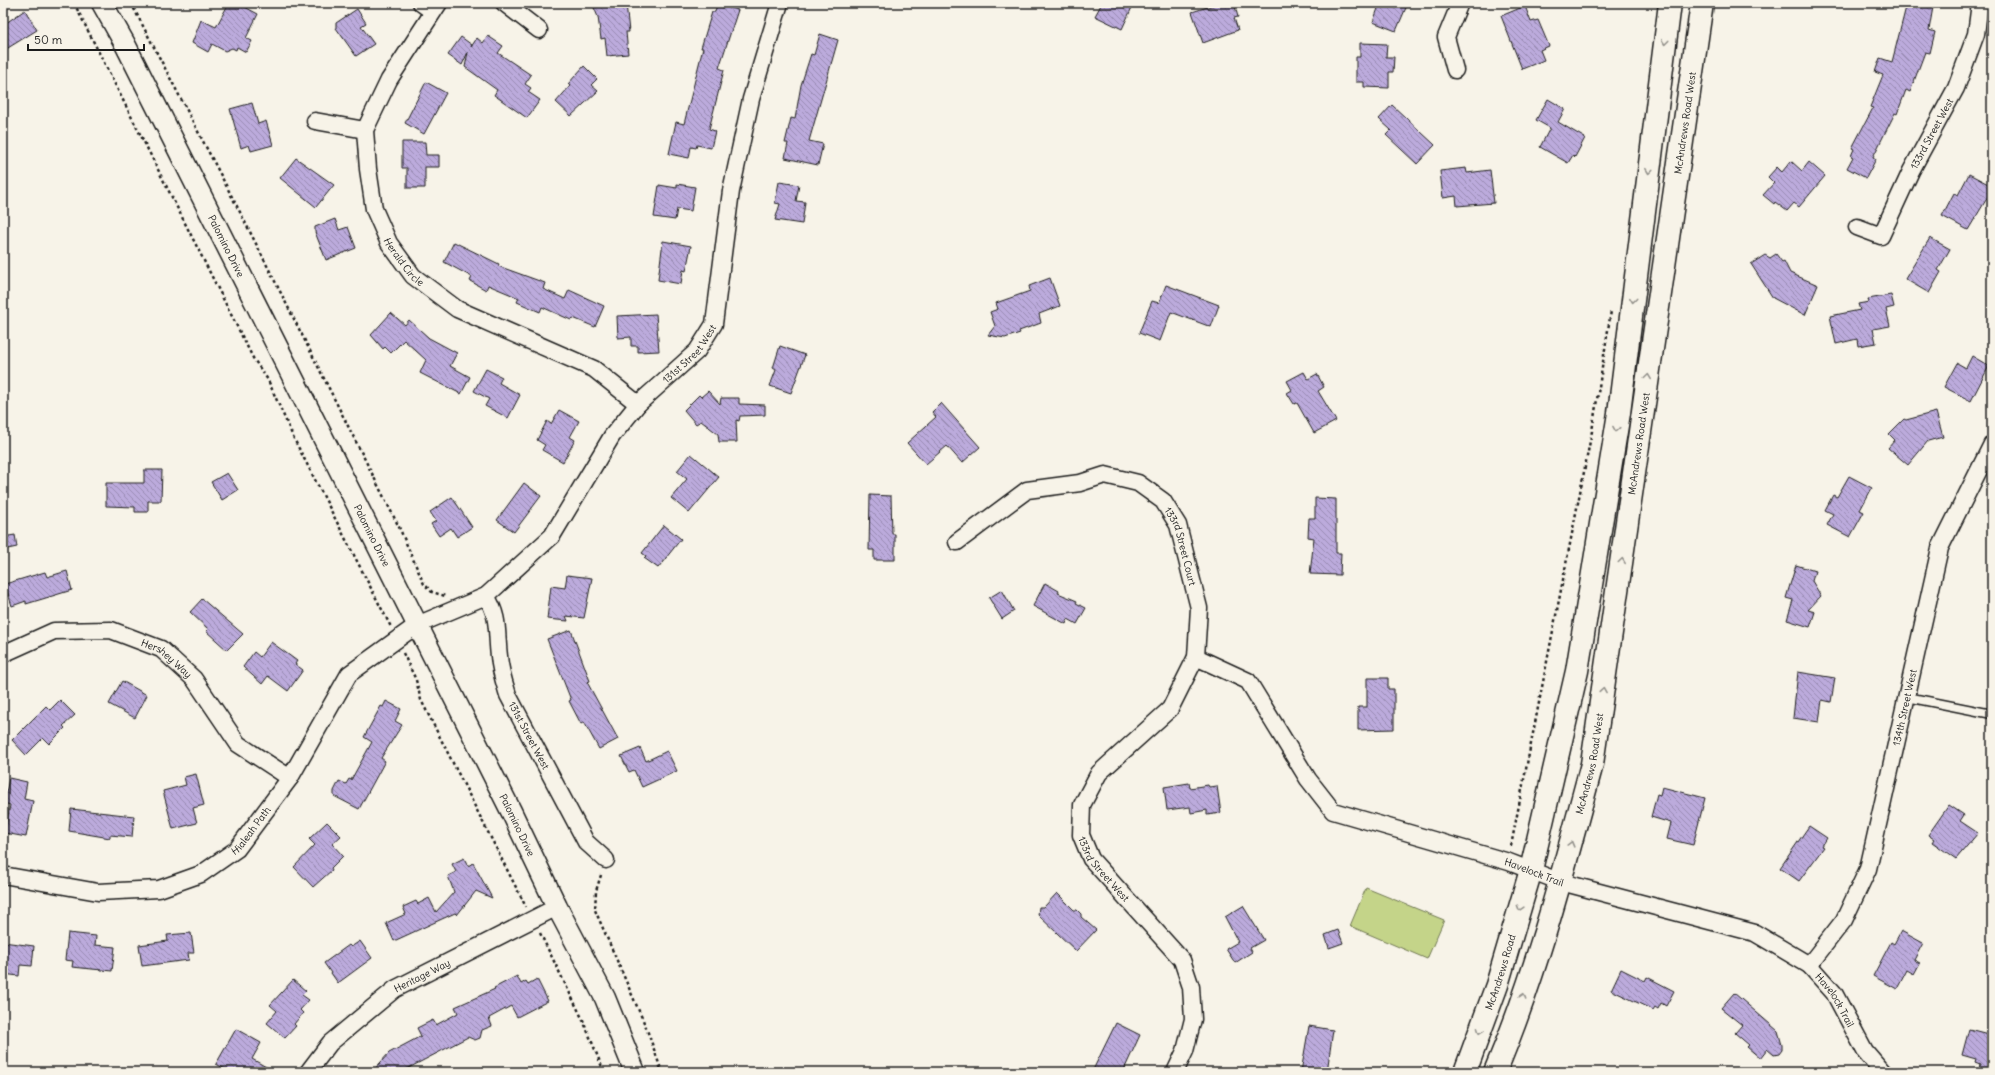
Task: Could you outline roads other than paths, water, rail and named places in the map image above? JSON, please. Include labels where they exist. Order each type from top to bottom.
[{"type":"main road","points":[[1531,870],[1577,671],[1617,421],[1670,3]]},
{"type":"main road","name":"McAndrews Road West","points":[[1561,882],[1592,764],[1702,3]]},
{"type":"main road","name":"McAndrews Road","points":[[1465,1072],[1497,985],[1531,870]]},
{"type":"main road","points":[[1494,1072],[1513,1029],[1561,882]]},
{"type":"street","name":"Palomino Drive","points":[[102,3],[125,44],[511,811],[557,907],[605,998],[635,1072]]},
{"type":"street","points":[[504,3],[539,30]]},
{"type":"street","name":"131st Street West","points":[[417,625],[486,596],[552,536],[612,436],[638,404],[697,351],[714,324],[731,191],[751,99],[780,3]]},
{"type":"street","points":[[1455,70],[1446,37],[1460,3]]},
{"type":"street","name":"133rd Street West","points":[[1857,227],[1881,236],[1912,171],[1956,88],[1976,34],[1980,3]]},
{"type":"street","points":[[315,121],[365,130],[389,80],[431,6]]},
{"type":"street","name":"Herald Circle","points":[[365,130],[368,169],[374,208],[389,243],[413,276],[457,309],[594,369],[638,404]]},
{"type":"street","name":"134th Street West","points":[[1808,965],[1844,920],[1868,869],[1940,548],[1992,444]]},
{"type":"street","name":"133rd Street Court","points":[[956,542],[1027,490],[1080,483],[1105,475],[1138,483],[1163,501],[1178,525],[1199,608],[1196,656]]},
{"type":"street","name":"131st Street West","points":[[486,596],[492,606],[498,627],[501,674],[508,695],[586,842],[606,860]]},
{"type":"street","name":"Hialeah Path","points":[[3,875],[98,892],[159,889],[201,874],[237,849],[290,778],[349,674],[417,625]]},
{"type":"street","name":"Hershey Way","points":[[3,654],[54,631],[111,630],[161,650],[194,679],[238,744],[290,778]]},
{"type":"street","name":"Havelock Trail","points":[[1196,656],[1248,681],[1308,779],[1333,811],[1509,862],[1561,882],[1755,933],[1808,965],[1834,993],[1865,1051],[1883,1072]]},
{"type":"street","name":"133rd Street West","points":[[1175,1072],[1185,1051],[1193,1019],[1191,987],[1182,960],[1091,859],[1081,835],[1082,806],[1099,773],[1170,710],[1196,656]]},
{"type":"street","name":"Heritage Way","points":[[308,1072],[330,1043],[395,989],[557,907]]},
{"type":"lane","points":[[1907,697],[1992,714]]}]
